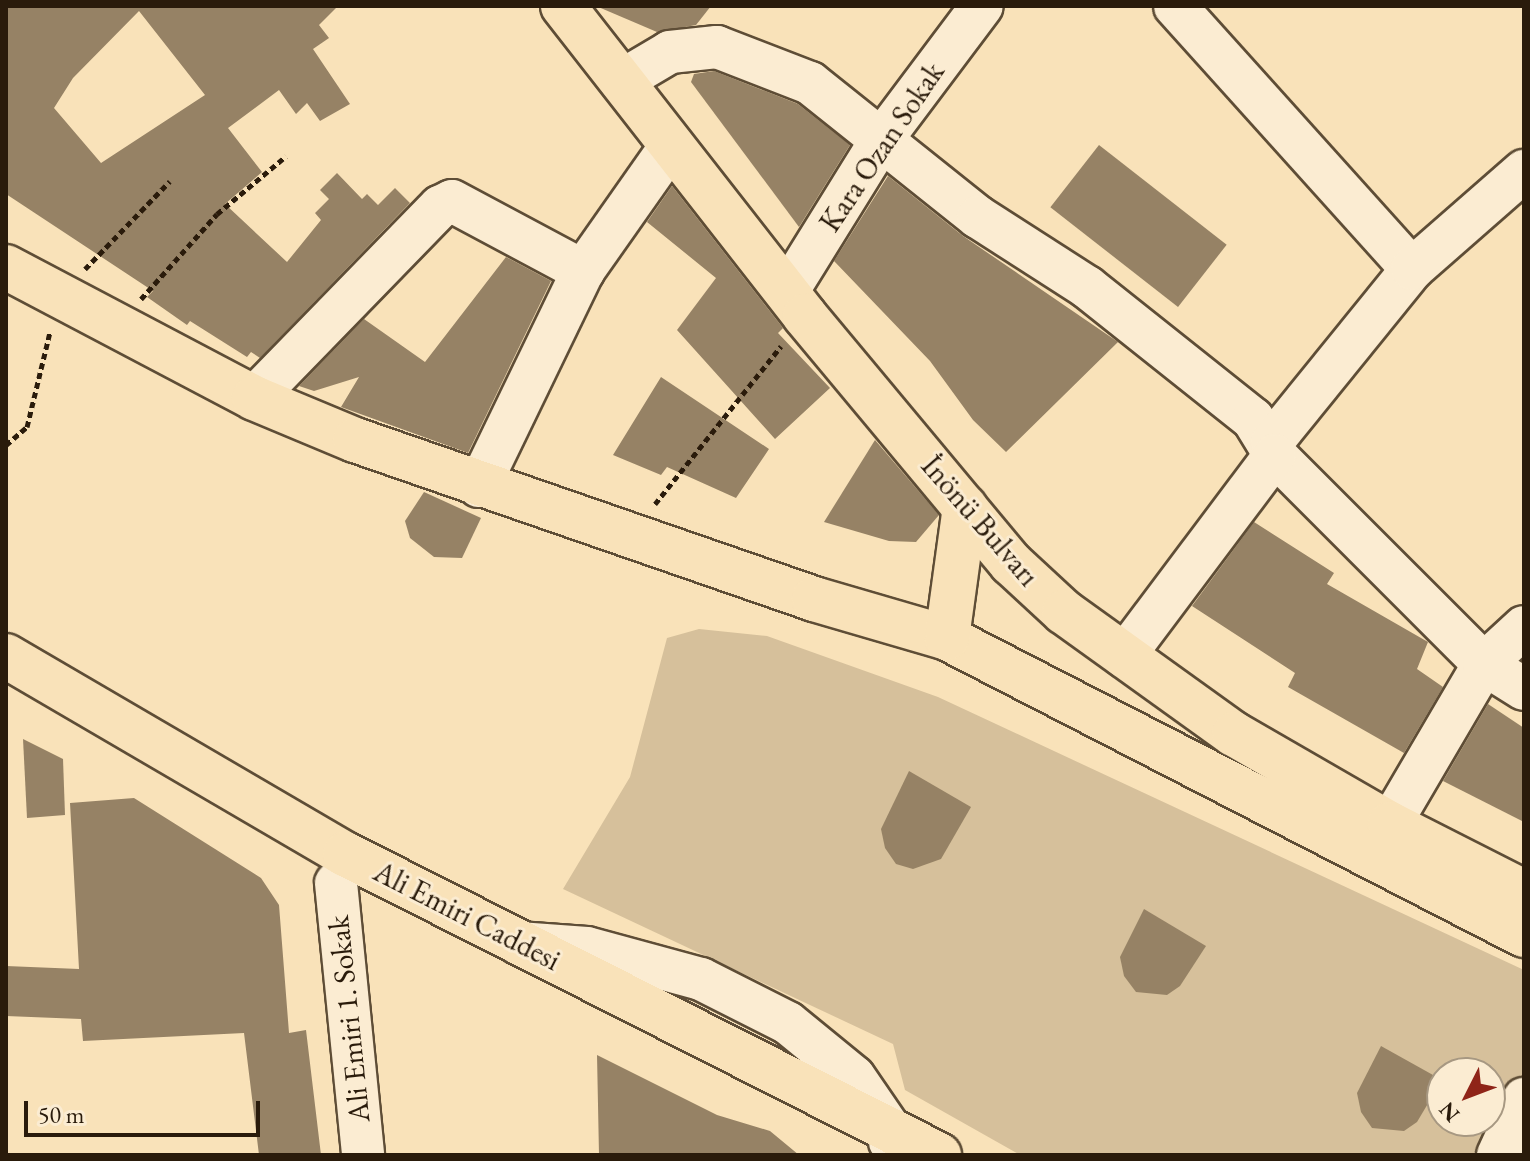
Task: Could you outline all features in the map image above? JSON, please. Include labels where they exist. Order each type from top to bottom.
[{"type":"main road","name":"İnönü Bulvarı","points":[[563,6],[796,304],[1021,573],[1124,656],[1234,734],[1390,824],[1524,892]]},
{"type":"main road","points":[[6,267],[59,298],[254,398],[479,486],[632,533],[814,599],[947,638],[1524,935]]},
{"type":"main road","points":[[947,638],[965,507]]},
{"type":"main road","name":"Ali Emiri Caddesi","points":[[6,656],[345,854],[516,943],[886,1146],[939,1155]]},
{"type":"main road","points":[[6,682],[123,747],[336,883],[886,1146]]},
{"type":"street","name":"Kara Ozan Sokak","points":[[796,304],[882,139],[982,6]]},
{"type":"street","points":[[1175,6],[1412,269]]},
{"type":"street","points":[[621,81],[670,52],[717,47],[810,83],[978,217],[1087,287],[1253,419],[1274,449],[1484,664],[1524,689]]},
{"type":"street","points":[[479,486],[583,271],[671,146]]},
{"type":"street","points":[[1124,656],[1274,449],[1412,269],[1524,171]]},
{"type":"street","points":[[254,398],[440,207],[452,201],[583,271]]},
{"type":"street","points":[[1390,824],[1484,664],[1524,627]]},
{"type":"street","name":"Ali Emiri 1. Sokak","points":[[336,883],[363,1155]]},
{"type":"street","points":[[1498,1155],[1524,1099]]},
{"type":"path","points":[[118,328],[217,214],[286,156]]},
{"type":"path","points":[[6,445],[27,427],[59,298],[170,181]]},
{"type":"path","points":[[632,533],[796,304]]},
{"type":"shaded area","points":[[699,629],[767,636],[938,697],[1524,970],[1524,1155],[1020,1155],[905,1090],[893,1044],[563,889],[630,777],[667,638]]},
{"type":"building","points":[[6,6],[338,6],[319,25],[329,38],[313,49],[350,104],[320,121],[307,103],[296,114],[279,90],[228,128],[262,172],[225,204],[287,262],[321,220],[315,213],[329,199],[320,190],[337,173],[362,199],[367,194],[378,205],[395,188],[410,203],[260,358],[251,352],[247,357],[190,321],[187,325],[147,297],[153,291],[6,194]],"holes":[[[139,11],[205,95],[101,163],[54,108],[73,78]]]},
{"type":"building","points":[[596,6],[711,6],[696,25],[657,32]]},
{"type":"building","points":[[714,71],[798,104],[850,145],[799,227],[691,82],[694,74]]},
{"type":"building","points":[[1099,145],[1227,245],[1178,307],[1050,207]]},
{"type":"building","points":[[888,176],[963,236],[1118,342],[1006,452],[973,420],[930,361],[834,261]]},
{"type":"building","points":[[672,186],[783,328],[778,333],[830,388],[775,439],[677,330],[716,278],[647,222]]},
{"type":"building","points":[[506,257],[551,281],[468,453],[341,407],[359,377],[314,391],[299,386],[364,319],[425,362]]},
{"type":"building","points":[[661,377],[769,449],[736,498],[667,467],[661,475],[613,455]]},
{"type":"building","points":[[875,440],[939,515],[916,542],[889,541],[824,522]]},
{"type":"building","points":[[424,492],[481,518],[462,558],[434,557],[410,538],[405,521]]},
{"type":"building","points":[[1254,522],[1334,573],[1327,584],[1428,642],[1417,669],[1443,687],[1404,753],[1288,687],[1295,673],[1192,606]]},
{"type":"building","points":[[1488,704],[1524,728],[1524,822],[1443,781]]},
{"type":"building","points":[[23,739],[63,759],[65,815],[27,818]]},
{"type":"building","points":[[909,771],[971,807],[941,859],[913,869],[896,864],[885,848],[881,829]]},
{"type":"building","points":[[134,798],[261,878],[279,905],[289,1033],[306,1030],[321,1155],[259,1155],[244,1033],[83,1041],[81,1019],[6,1016],[6,966],[79,969],[70,803]]},
{"type":"building","points":[[1144,909],[1206,946],[1180,986],[1167,995],[1136,992],[1124,976],[1120,957]]},
{"type":"building","points":[[1381,1046],[1426,1071],[1426,1107],[1417,1122],[1404,1131],[1372,1128],[1361,1112],[1357,1093]]},
{"type":"building","points":[[597,1055],[717,1115],[770,1131],[799,1155],[599,1155]]}]
